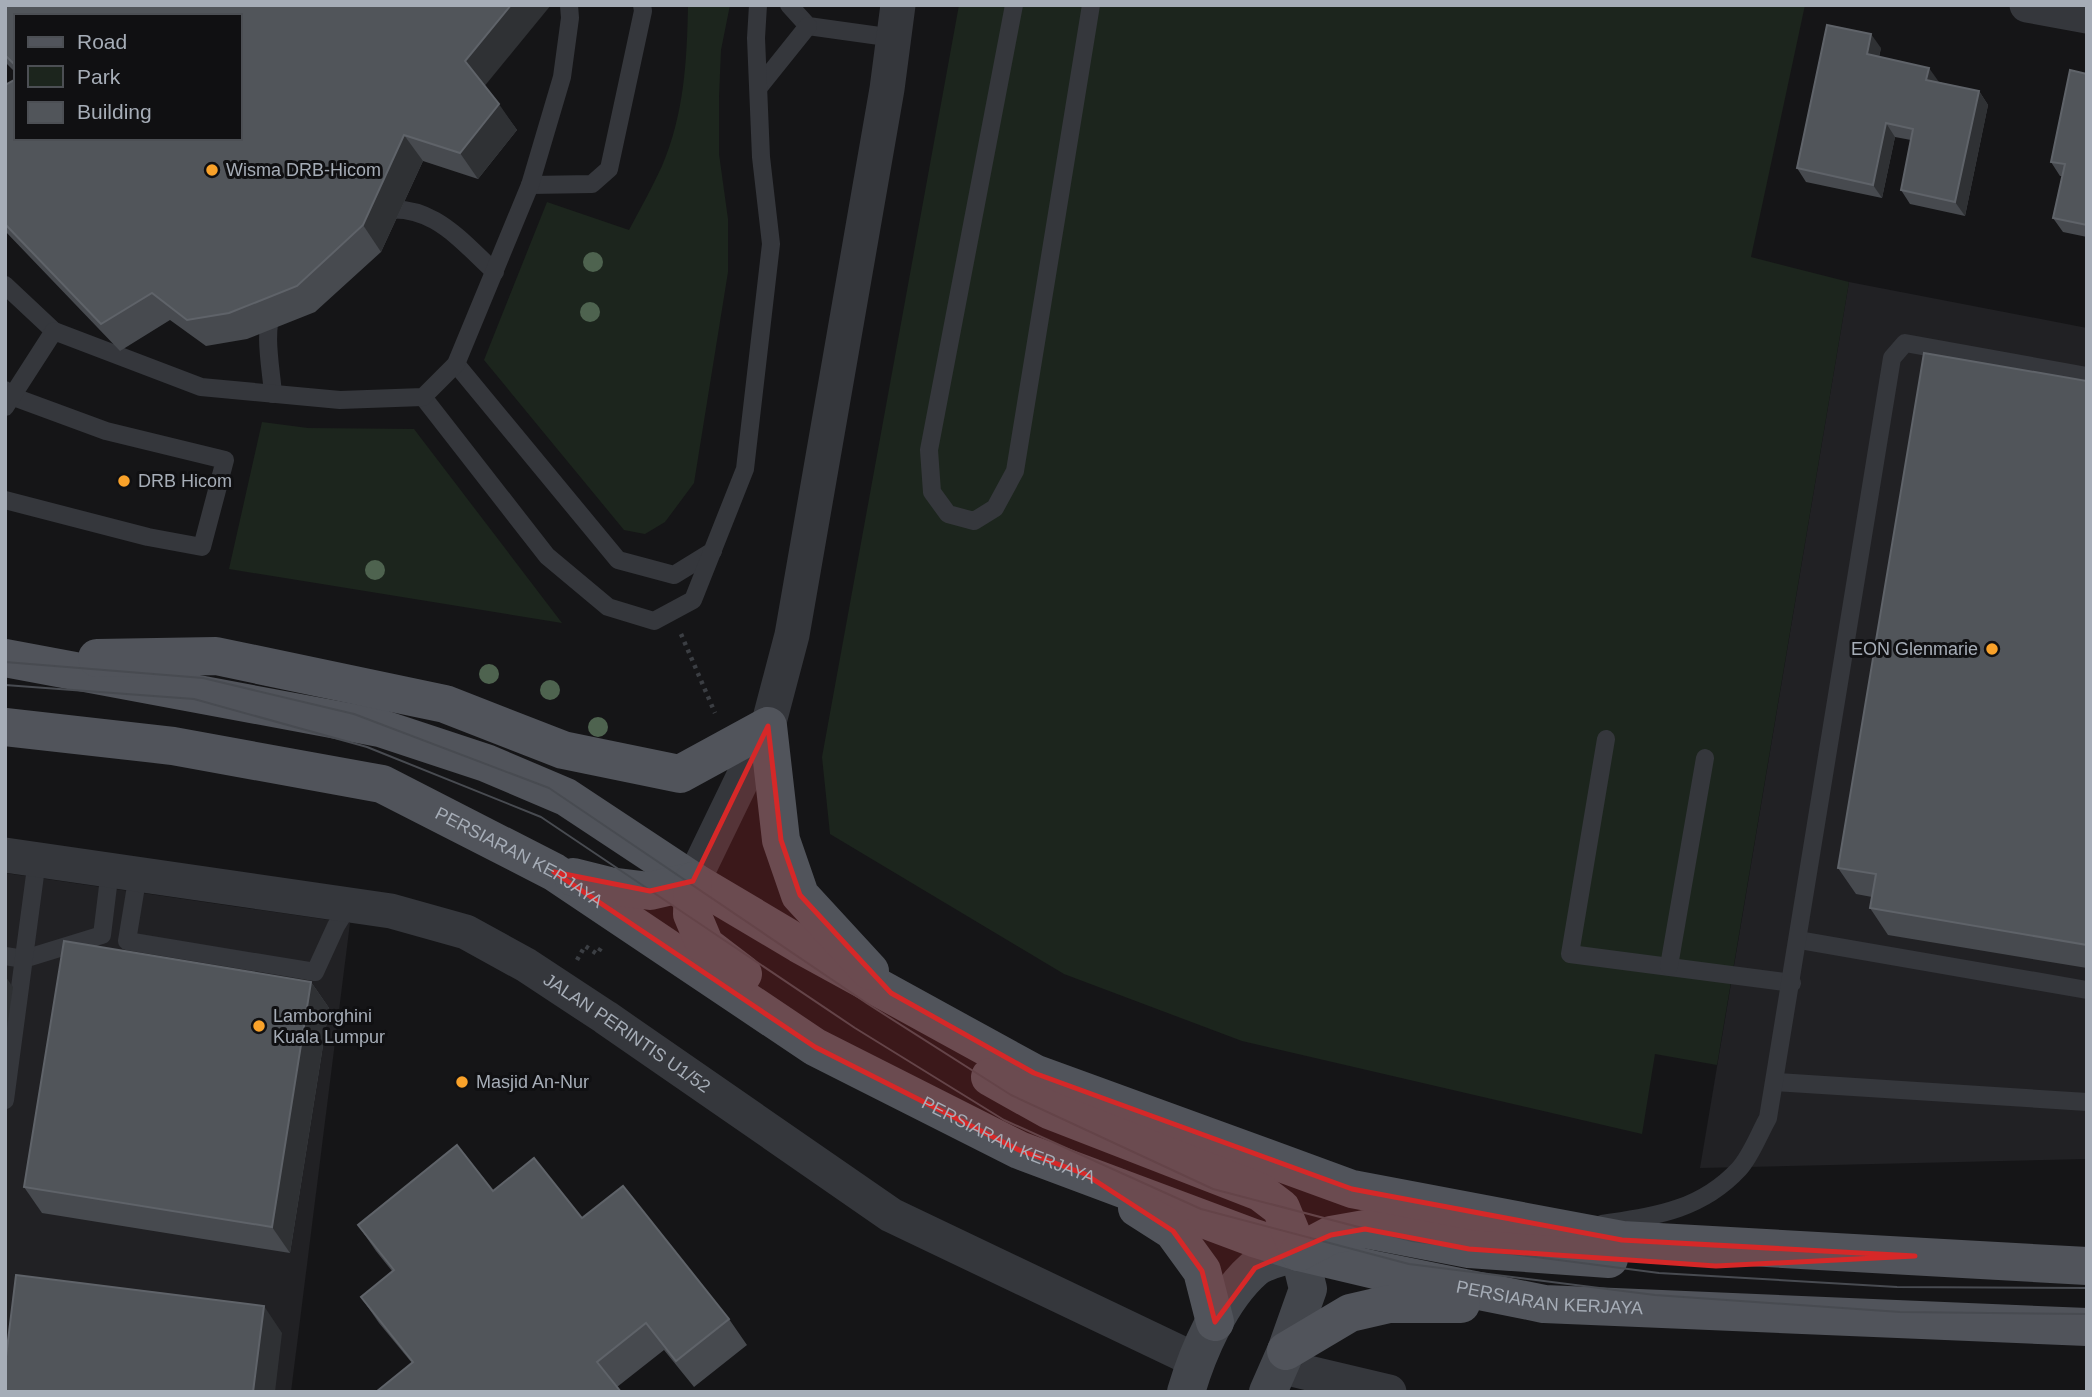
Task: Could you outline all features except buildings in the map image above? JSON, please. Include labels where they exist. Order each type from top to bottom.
[{"type":"main road","points":[[11,659],[215,656],[445,704],[562,750],[680,774],[768,726],[781,840],[800,895],[891,993]]},
{"type":"main road","points":[[11,659],[380,728],[486,763],[566,797],[693,881],[799,944],[1034,1073],[1352,1189],[1622,1240],[2087,1266]]},
{"type":"main road","name":"PERSIARAN KERJAYA","points":[[5,727],[173,746],[382,784],[554,872],[815,1047],[854,1068],[1019,1150],[1254,1238],[1299,1252],[1544,1304],[2087,1327]]},
{"type":"main road","points":[[554,872],[609,886],[650,891],[693,881]]},
{"type":"main road","points":[[693,881],[692,915],[705,945],[761,988],[854,1068]]},
{"type":"main road","points":[[799,944],[933,1044],[1049,1110],[1260,1192],[1281,1208],[1299,1252],[1331,1235],[1366,1230],[1469,1249],[1716,1266],[1915,1256]]},
{"type":"main road","points":[[1085,1174],[1173,1231],[1202,1271],[1215,1322]]},
{"type":"main road","points":[[1278,1370],[1350,1313],[1389,1304],[1544,1304]]},
{"type":"street","points":[[2027,5],[2087,16]]},
{"type":"street","points":[[693,881],[768,726],[792,635],[885,103],[896,22]]},
{"type":"street","name":"JALAN PERINTIS U1/52","points":[[21,857],[391,911],[466,932],[526,965],[891,1215],[1191,1376]]},
{"type":"street","points":[[1191,1376],[1215,1322],[1255,1268],[1299,1252],[1308,1289],[1278,1370],[1389,1392]]},
{"type":"lane","points":[[5,285],[54,331],[201,387],[340,400],[423,397],[456,364],[530,185],[562,77],[570,18],[569,5]]},
{"type":"lane","points":[[530,185],[592,184],[609,170],[643,11],[642,5]]},
{"type":"lane","points":[[423,397],[547,556],[608,607],[654,621],[693,600],[745,469],[771,244],[761,157],[756,38],[758,5]]},
{"type":"lane","points":[[789,5],[808,26]]},
{"type":"lane","points":[[1014,5],[929,450],[932,492],[948,514],[974,521],[995,508],[1016,471],[1091,5]]},
{"type":"lane","points":[[759,87],[808,26],[896,22]]},
{"type":"lane","points":[[357,214],[384,210],[421,212],[444,226],[495,272]]},
{"type":"lane","points":[[273,394],[269,348],[270,315],[280,289]]},
{"type":"lane","points":[[5,500],[148,537],[202,547],[225,460],[106,432],[7,398],[54,331]]},
{"type":"lane","points":[[1567,1230],[1661,1215],[1704,1198],[1740,1168],[1768,1118],[1892,358],[1905,342],[2087,376]]},
{"type":"lane","points":[[456,364],[618,560],[674,575],[713,551]]},
{"type":"lane","points":[[1606,738],[1570,954],[1792,983]]},
{"type":"lane","points":[[1669,966],[1705,758]]},
{"type":"lane","points":[[5,1100],[24,959],[21,857]]},
{"type":"lane","points":[[124,872],[127,941],[316,972],[336,926],[349,905]]},
{"type":"lane","points":[[5,957],[24,959],[102,935],[124,872]]},
{"type":"lane","points":[[1799,940],[2087,990]]},
{"type":"lane","points":[[1776,1082],[2087,1102]]},
{"type":"path","points":[[671,612],[720,724]]},
{"type":"path","points":[[560,988],[585,946],[597,954],[620,918]]},
{"type":"highlighted area","points":[[768,726],[781,840],[800,895],[891,993],[1034,1073],[1352,1189],[1622,1240],[1915,1256],[1716,1266],[1469,1249],[1365,1229],[1331,1235],[1255,1268],[1215,1322],[1202,1271],[1173,1231],[1085,1174],[1019,1150],[815,1047],[554,872],[650,891],[693,881]]},
{"type":"shaded area","points":[[1849,282],[2087,328],[2087,1159],[1700,1168]]},
{"type":"shaded area","points":[[5,873],[350,923],[291,1392],[5,1392]]},
{"type":"green space","points":[[688,5],[730,5],[721,50],[719,97],[719,154],[728,219],[728,272],[694,483],[665,522],[645,534],[624,530],[484,360],[547,202],[629,230],[662,166],[675,127],[685,67]]},
{"type":"green space","points":[[959,5],[1805,5],[1751,257],[1849,282],[1717,1065],[1655,1054],[1642,1134],[1242,1041],[1064,974],[830,834],[822,757]]},
{"type":"green space","points":[[262,422],[308,428],[414,429],[562,623],[229,569]]},
{"type":"tram line","points":[[5,662],[203,678],[354,714],[549,788],[868,1004],[1011,1095],[1213,1189],[1412,1241],[1659,1273],[1897,1287],[2087,1288]]},
{"type":"tram line","points":[[5,685],[194,699],[367,747],[541,817],[855,1028],[1004,1120],[1201,1209],[1409,1264],[1655,1295],[1900,1312],[2087,1314]]},
{"type":"place","name":"Wisma DRB-Hicom","points":[[212,170]]},
{"type":"place","name":"DRB Hicom","points":[[124,481]]},
{"type":"place","name":"EON Glenmarie","points":[[1992,649]]},
{"type":"place","name":"Lamborghini Kuala Lumpur","points":[[259,1026]]},
{"type":"place","name":"Masjid An-Nur","points":[[462,1082]]}]
